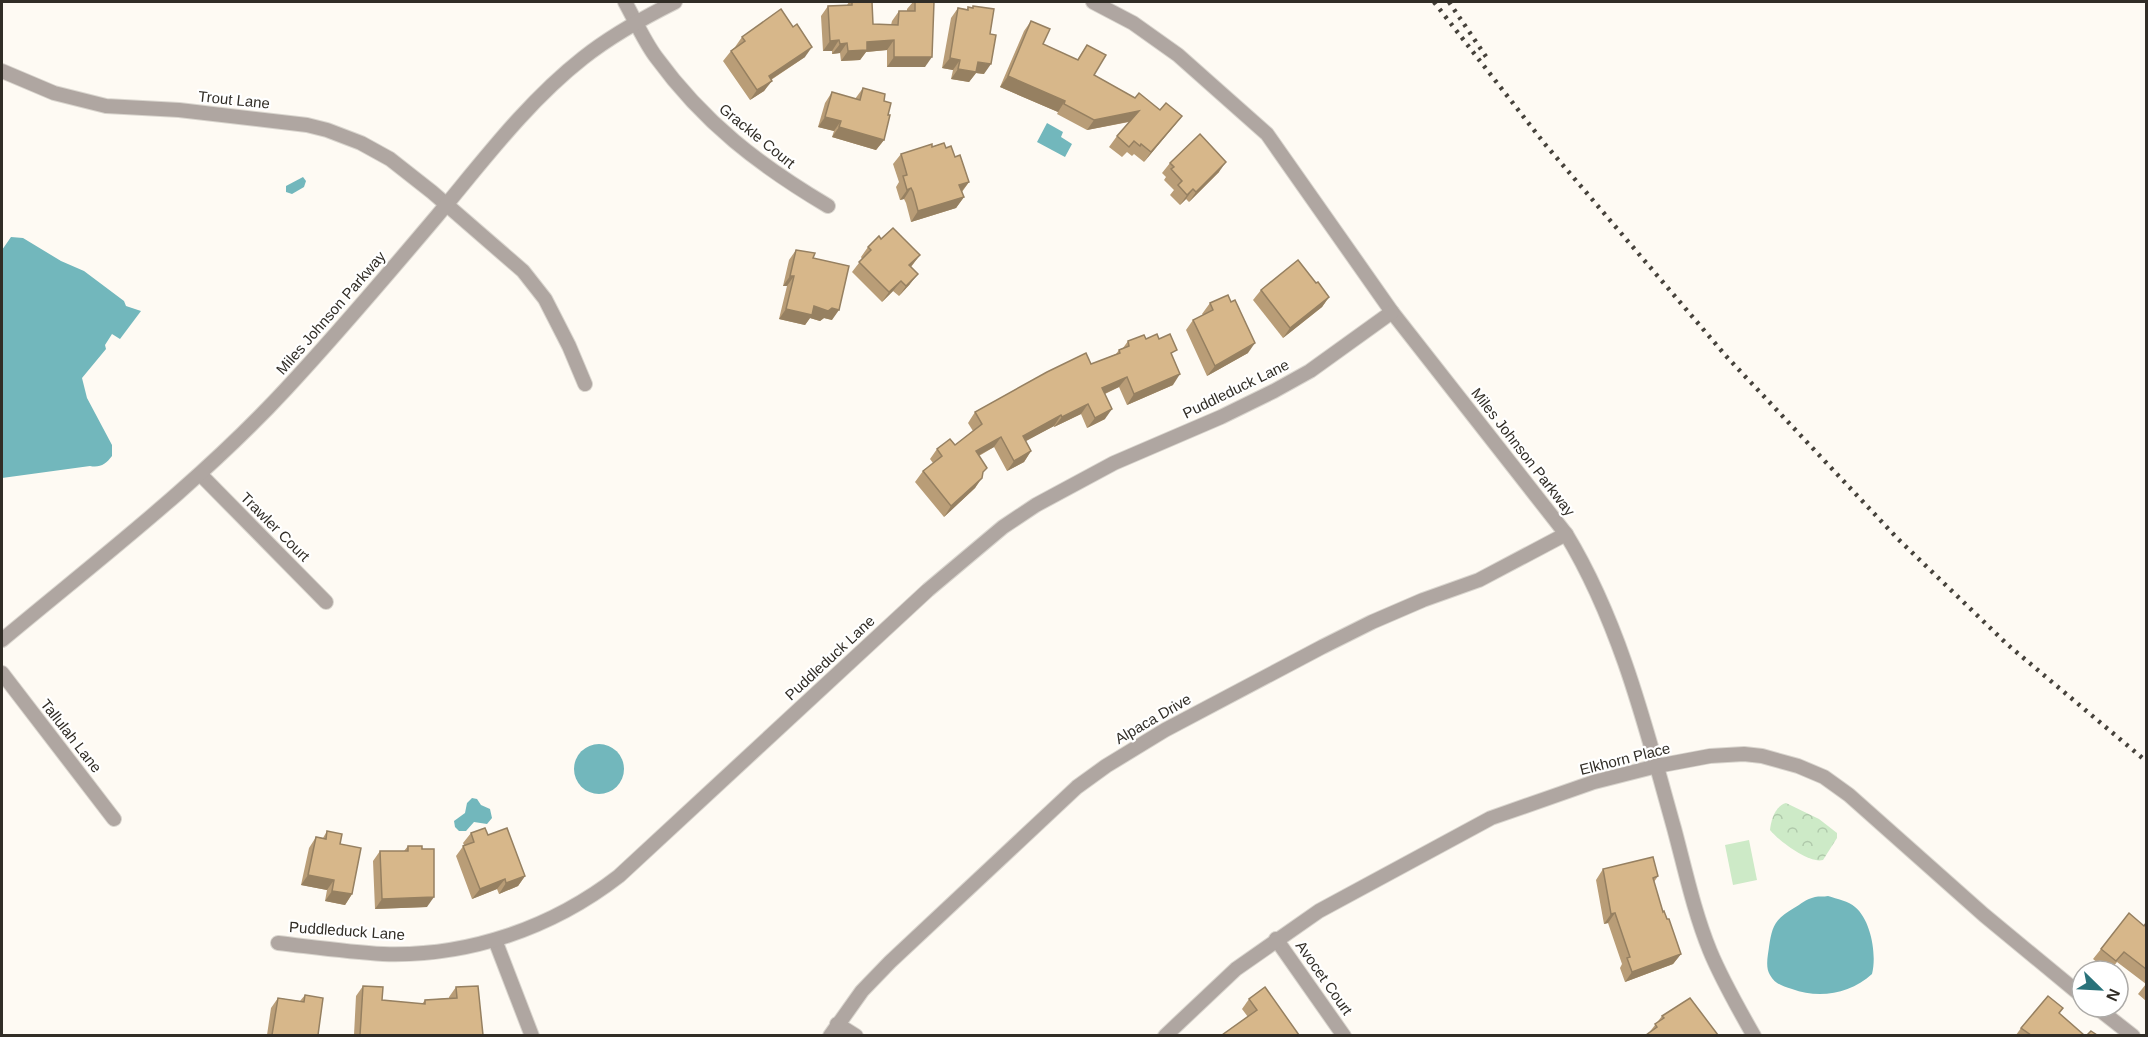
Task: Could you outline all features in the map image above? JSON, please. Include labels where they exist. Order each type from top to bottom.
[{"type":"street","name":"Grackle Court","points":[[625,2],[654,55],[694,105],[736,144],[791,184],[828,206]]},
{"type":"street","name":"Miles Johnson Parkway","points":[[2,640],[200,474],[285,390],[515,123],[550,88],[583,58],[636,21],[675,2]]},
{"type":"street","name":"Miles Johnson Parkway","points":[[1093,2],[1133,23],[1178,56],[1267,134],[1392,312],[1566,534],[1586,567],[1632,685],[1710,951],[1754,1035]]},
{"type":"street","name":"Trout Lane","points":[[2,71],[54,93],[106,106],[286,122],[327,130],[377,151],[416,178],[523,271],[545,299],[585,384]]},
{"type":"street","name":"Puddleduck Lane","points":[[278,943],[384,954],[449,949],[495,940],[554,917],[593,896],[619,876],[928,590],[1012,522],[1070,485],[1114,463],[1221,417],[1274,391],[1310,371],[1392,312]]},
{"type":"street","name":"Trawler Court","points":[[200,474],[326,602]]},
{"type":"street","name":"Alpaca Drive","points":[[833,1030],[862,991],[890,962],[1077,787],[1106,766],[1165,730],[1332,642],[1423,600],[1479,580],[1521,560],[1566,534]]},
{"type":"street","name":"Tallulah Lane","points":[[2,673],[114,819]]},
{"type":"street","name":"Elkhorn Place","points":[[1165,1035],[1236,969],[1276,939],[1319,911],[1491,818],[1594,782],[1657,766],[1710,756],[1744,754],[1778,760],[1824,777],[1849,795],[1984,915],[2070,986]]},
{"type":"street","name":"Avocet Court","points":[[1276,939],[1344,1035]]},
{"type":"street","points":[[495,940],[532,1035]]},
{"type":"street","points":[[2112,1019],[2133,1035]]},
{"type":"street","points":[[833,1030],[856,1035]]},
{"type":"green space","points":[[1786,803],[1819,819],[1837,833],[1837,838],[1823,860],[1810,859],[1802,855],[1770,830],[1776,810]]},
{"type":"green space","points":[[1749,840],[1757,880],[1733,885],[1725,845]]},
{"type":"water","points":[[1047,123],[1063,132],[1061,137],[1072,144],[1065,157],[1037,142]]},
{"type":"water","points":[[303,177],[306,181],[304,187],[292,194],[286,192],[286,186]]},
{"type":"water","points":[[11,237],[23,238],[61,261],[84,271],[124,301],[126,306],[141,311],[120,339],[112,334],[105,345],[106,349],[82,378],[87,398],[112,445],[112,456],[103,465],[2,478],[2,250]]},
{"type":"water","points":[[594,744],[604,744],[617,751],[624,764],[624,774],[617,787],[604,794],[594,794],[585,790],[578,783],[574,774],[574,764],[578,755],[585,748]]},
{"type":"water","points":[[472,798],[490,809],[492,818],[487,824],[474,822],[466,831],[459,831],[454,821],[465,813],[467,803]]},
{"type":"water","points":[[1828,896],[1852,905],[1865,920],[1873,948],[1872,974],[1854,986],[1834,993],[1813,994],[1779,984],[1768,972],[1767,965],[1770,940],[1775,924],[1782,916],[1806,900]]},
{"type":"building","points":[[852,2],[872,2],[873,24],[898,25],[899,11],[915,11],[915,2],[934,2],[932,57],[894,57],[894,40],[867,42],[867,50],[848,51],[847,43],[840,44],[839,40],[830,41],[828,6],[852,5]]},
{"type":"building","points":[[973,6],[994,9],[990,34],[996,35],[991,64],[978,62],[976,72],[958,69],[960,60],[950,58],[958,8],[968,10],[968,7],[973,8]]},
{"type":"building","points":[[781,9],[793,27],[797,24],[812,47],[769,76],[772,81],[757,90],[731,51],[745,41],[742,37]]},
{"type":"building","points":[[1031,21],[1050,29],[1043,44],[1078,60],[1087,45],[1106,55],[1094,75],[1135,98],[1139,93],[1160,110],[1166,103],[1182,116],[1151,152],[1134,141],[1129,147],[1117,136],[1139,111],[1094,120],[1064,104],[1065,101],[1008,76]]},
{"type":"building","points":[[863,88],[885,94],[884,101],[891,103],[884,140],[839,127],[841,121],[825,117],[832,92],[860,100]]},
{"type":"building","points":[[1200,134],[1226,162],[1196,192],[1193,189],[1187,195],[1178,185],[1182,181],[1171,169],[1174,167],[1170,163]]},
{"type":"building","points":[[944,143],[946,148],[951,146],[955,157],[960,155],[969,182],[959,185],[964,197],[918,211],[911,188],[907,190],[903,176],[907,175],[901,154],[932,144],[932,147]]},
{"type":"building","points":[[893,228],[920,255],[909,265],[918,274],[906,286],[901,281],[889,292],[859,262],[871,250],[868,247],[879,236],[881,239]]},
{"type":"building","points":[[796,250],[815,253],[813,258],[849,266],[839,310],[832,308],[828,311],[814,306],[812,315],[786,309],[794,276],[790,276]]},
{"type":"building","points":[[1298,260],[1329,297],[1290,328],[1261,290]]},
{"type":"building","points":[[1228,295],[1231,302],[1235,300],[1255,343],[1215,366],[1193,320],[1213,310],[1210,303]]},
{"type":"building","points":[[1157,334],[1159,339],[1170,334],[1177,350],[1171,353],[1180,374],[1134,394],[1127,377],[1102,388],[1112,409],[1095,418],[1088,404],[1062,417],[1061,415],[1023,436],[1031,451],[1014,461],[1001,437],[976,451],[987,468],[982,478],[951,506],[923,471],[942,456],[937,449],[950,439],[955,445],[982,424],[975,412],[1086,353],[1091,364],[1120,353],[1119,350],[1129,346],[1128,341],[1144,335],[1146,339]]},
{"type":"building","points":[[485,828],[488,835],[507,828],[525,876],[506,883],[505,879],[480,889],[463,846],[474,842],[471,833]]},
{"type":"building","points":[[327,831],[342,834],[340,844],[361,848],[352,894],[332,891],[334,880],[308,875],[316,837],[326,839]]},
{"type":"building","points":[[408,846],[434,849],[434,897],[382,899],[380,851],[408,851]]},
{"type":"building","points":[[1653,857],[1658,876],[1653,878],[1663,912],[1669,919],[1681,954],[1632,972],[1627,958],[1630,957],[1615,913],[1611,914],[1603,869]]},
{"type":"building","points":[[2129,913],[2144,926],[2146,923],[2146,969],[2124,952],[2118,959],[2114,959],[2101,949]]},
{"type":"building","points":[[363,986],[383,987],[382,1000],[425,1004],[425,1000],[457,998],[456,987],[478,986],[483,1035],[360,1035]]},
{"type":"building","points":[[1265,987],[1299,1035],[1222,1035],[1257,1010],[1249,999]]},
{"type":"building","points":[[305,995],[323,998],[318,1035],[272,1035],[278,998],[304,1002]]},
{"type":"building","points":[[2048,996],[2063,1008],[2059,1013],[2084,1035],[2031,1035],[2021,1028]]},
{"type":"building","points":[[1690,998],[1718,1035],[1646,1035],[1657,1027],[1655,1024],[1664,1018],[1662,1016]]},
{"type":"railway","points":[[1434,2],[1544,143],[1726,356],[1898,539],[2008,645],[2146,761]]},
{"type":"railway","points":[[1449,2],[1489,61]]}]
